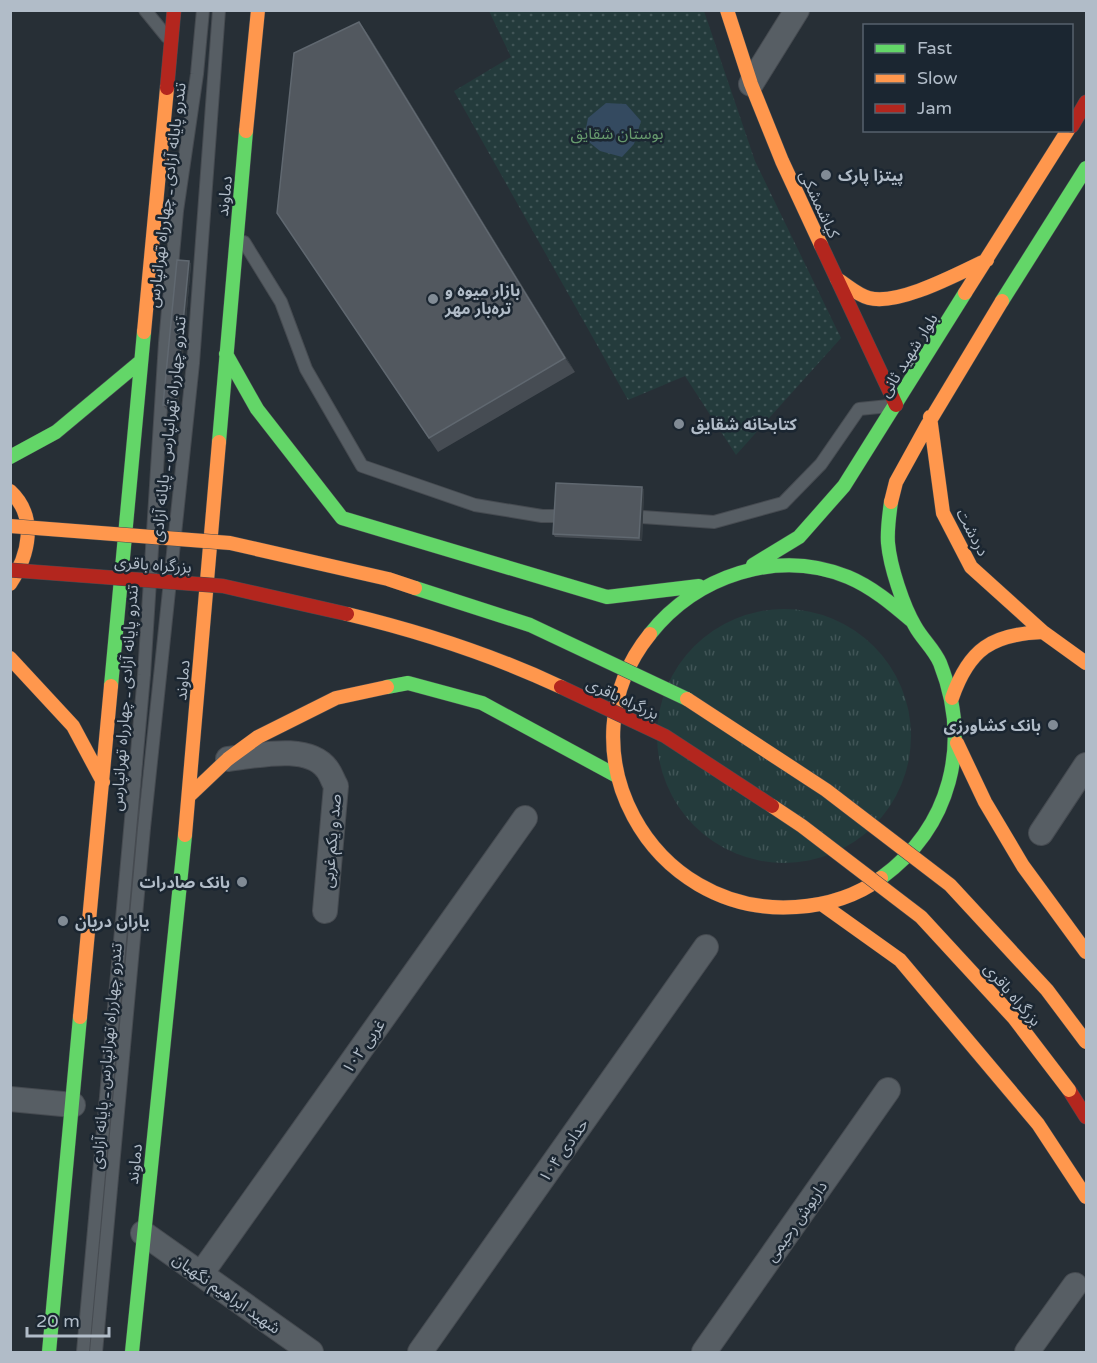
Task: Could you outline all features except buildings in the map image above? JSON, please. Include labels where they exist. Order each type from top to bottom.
[{"type":"main road","points":[[49,1353],[174,10]]},
{"type":"main road","name":"دماوند","points":[[132,1353],[189,796],[258,10]]},
{"type":"main road","name":"کیاشمشکی","points":[[727,10],[751,84],[782,161],[896,405]]},
{"type":"main road","points":[[1073,123],[1086,102]]},
{"type":"main road","name":"بلوار شهید ثانی","points":[[746,569],[799,537],[844,486],[1067,132]]},
{"type":"main road","points":[[912,621],[888,547],[892,490],[930,417],[1086,168]]},
{"type":"main road","points":[[837,279],[870,298],[900,296],[942,282],[987,260]]},
{"type":"main road","points":[[226,354],[257,409],[342,518],[607,597],[704,585],[746,569],[791,565],[836,572],[877,592],[912,621],[937,657],[952,698],[957,743],[949,788],[930,828],[902,863],[865,889],[823,905],[778,909],[734,902],[693,884],[659,855],[633,819],[617,776],[613,732],[620,687],[639,646],[668,611],[704,585]]},
{"type":"main road","points":[[10,457],[56,432],[141,361]]},
{"type":"main road","name":"دردشت","points":[[930,417],[943,513],[971,567],[1043,632],[1086,663]]},
{"type":"main road","points":[[10,491],[23,506],[28,532],[24,559],[10,584]]},
{"type":"main road","name":"بزرگراه باقری","points":[[10,526],[230,543],[388,579],[530,625],[687,699],[826,790],[950,885],[1047,990],[1086,1042]]},
{"type":"main road","name":"بزرگراه باقری","points":[[10,570],[223,586],[376,621],[515,666],[665,736],[802,826],[921,917],[1014,1018],[1069,1090],[1086,1117]]},
{"type":"main road","points":[[952,698],[960,675],[975,655],[995,640],[1019,633],[1043,632]]},
{"type":"main road","points":[[10,658],[73,726],[103,782]]},
{"type":"main road","points":[[189,796],[228,759],[258,737],[336,698],[408,683],[482,702],[617,776]]},
{"type":"main road","points":[[957,743],[985,802],[1023,866],[1086,952]]},
{"type":"main road","points":[[823,905],[900,960],[1038,1124],[1086,1197]]},
{"type":"street","points":[[751,84],[797,10]]},
{"type":"street","name":"صد و یکم غربی","points":[[228,759],[279,753],[305,755],[326,768],[336,786],[325,911]]},
{"type":"street","points":[[1041,833],[1086,765]]},
{"type":"street","name":"۱۰۲ غربی","points":[[201,1274],[525,818]]},
{"type":"street","name":"حدادی ۱۰۴","points":[[420,1353],[706,947]]},
{"type":"street","name":"داریوش رحیمی","points":[[704,1353],[888,1090]]},
{"type":"street","points":[[10,1100],[73,1105]]},
{"type":"street","name":"شهید ابراهیم نگهبان","points":[[143,1233],[311,1353]]},
{"type":"street","points":[[1027,1353],[1075,1285]]},
{"type":"lane","points":[[145,10],[171,42]]},
{"type":"lane","name":"تندرو پایانه آزادی ـ چهارراه تهرانپارس","points":[[83,1353],[144,675],[165,343],[177,211],[197,74],[203,10]]},
{"type":"lane","name":"تندرو چهارراه تهرانپارس ـ پایانه آزادی","points":[[96,1353],[144,828],[193,363],[219,10]]},
{"type":"lane","points":[[237,230],[281,302],[306,369],[362,466],[475,505],[542,516],[578,516]]},
{"type":"lane","points":[[613,516],[648,516],[714,522],[783,503],[821,464],[859,409],[896,405]]},
{"type":"green space","name":"بوستان شقایق","points":[[489,11],[704,11],[755,161],[841,338],[736,455],[685,376],[628,400],[454,91],[511,57]]},
{"type":"green space","points":[[772,609],[796,609],[833,618],[865,637],[883,655],[902,687],[909,711],[911,736],[909,761],[902,785],[883,817],[865,835],[833,854],[821,858],[796,863],[772,863],[735,854],[703,835],[685,817],[666,785],[662,773],[657,748],[657,724],[666,687],[685,655],[703,637],[735,618],[747,614]]},
{"type":"water","points":[[606,103],[626,104],[641,121],[634,144],[622,157],[600,151],[584,138],[588,118]]},
{"type":"traffic: fast","points":[[219,442],[246,131]]},
{"type":"traffic: fast","points":[[1002,301],[1086,168]]},
{"type":"traffic: fast","points":[[753,565],[799,537],[844,486],[965,293]]},
{"type":"traffic: fast","points":[[111,686],[144,332]]},
{"type":"traffic: fast","points":[[226,354],[257,409],[342,518],[607,597],[699,586]]},
{"type":"traffic: fast","points":[[10,457],[56,432],[141,361]]},
{"type":"traffic: fast","points":[[881,878],[905,857],[924,834],[939,809],[949,782],[954,753],[954,724],[950,693],[935,653],[910,618],[891,563],[888,538],[891,502]]},
{"type":"traffic: fast","points":[[650,634],[690,597],[714,583],[740,573],[766,567],[794,566],[821,569],[848,577],[882,596],[912,621]]},
{"type":"traffic: fast","points":[[415,588],[530,625],[687,699]]},
{"type":"traffic: fast","points":[[387,687],[408,683],[482,703],[617,776]]},
{"type":"traffic: fast","points":[[132,1352],[185,835]]},
{"type":"traffic: fast","points":[[49,1352],[80,1017]]},
{"type":"traffic: slow","points":[[246,131],[258,10]]},
{"type":"traffic: slow","points":[[727,10],[751,84],[782,161],[821,245]]},
{"type":"traffic: slow","points":[[144,332],[167,88]]},
{"type":"traffic: slow","points":[[965,293],[1067,132]]},
{"type":"traffic: slow","points":[[837,279],[865,297],[882,299],[929,287],[987,260]]},
{"type":"traffic: slow","points":[[891,502],[896,482],[928,424],[1002,301]]},
{"type":"traffic: slow","points":[[930,417],[943,513],[971,567],[1043,632],[1086,663]]},
{"type":"traffic: slow","points":[[185,835],[219,442]]},
{"type":"traffic: slow","points":[[10,491],[19,501],[24,512],[28,536],[22,561],[10,584]]},
{"type":"traffic: slow","points":[[10,526],[230,543],[388,579],[415,588]]},
{"type":"traffic: slow","points":[[347,614],[456,645],[561,687]]},
{"type":"traffic: slow","points":[[952,698],[966,667],[985,647],[1010,636],[1043,632]]},
{"type":"traffic: slow","points":[[650,634],[624,679],[613,726],[617,773],[634,817],[661,855],[699,885],[744,903],[796,907],[819,904],[851,895],[881,878]]},
{"type":"traffic: slow","points":[[10,658],[73,726],[103,782]]},
{"type":"traffic: slow","points":[[80,1017],[111,686]]},
{"type":"traffic: slow","points":[[189,796],[228,759],[258,737],[336,698],[387,687]]},
{"type":"traffic: slow","points":[[687,699],[826,790],[950,885],[1047,990],[1086,1042]]},
{"type":"traffic: slow","points":[[957,743],[985,802],[1023,866],[1086,952]]},
{"type":"traffic: slow","points":[[772,806],[802,826],[921,917],[1014,1018],[1069,1090]]},
{"type":"traffic: slow","points":[[823,905],[900,960],[1038,1124],[1086,1197]]},
{"type":"traffic: jam","points":[[167,88],[174,10]]},
{"type":"traffic: jam","points":[[1073,124],[1086,102]]},
{"type":"traffic: jam","points":[[821,245],[896,405]]},
{"type":"traffic: jam","points":[[10,570],[223,586],[347,614]]},
{"type":"traffic: jam","points":[[561,687],[665,736],[772,806]]},
{"type":"traffic: jam","points":[[1069,1090],[1086,1117]]},
{"type":"place","name":"پیتزا پارک","points":[[826,175]]},
{"type":"place","name":"بازار میوه و تره‌بار مهر","points":[[433,299]]},
{"type":"place","name":"کتابخانه شقایق","points":[[679,424]]},
{"type":"place","name":"بانک کشاورزی","points":[[1053,725]]},
{"type":"place","name":"بانک صادرات","points":[[242,882]]},
{"type":"place","name":"یاران دریان","points":[[63,921]]}]
